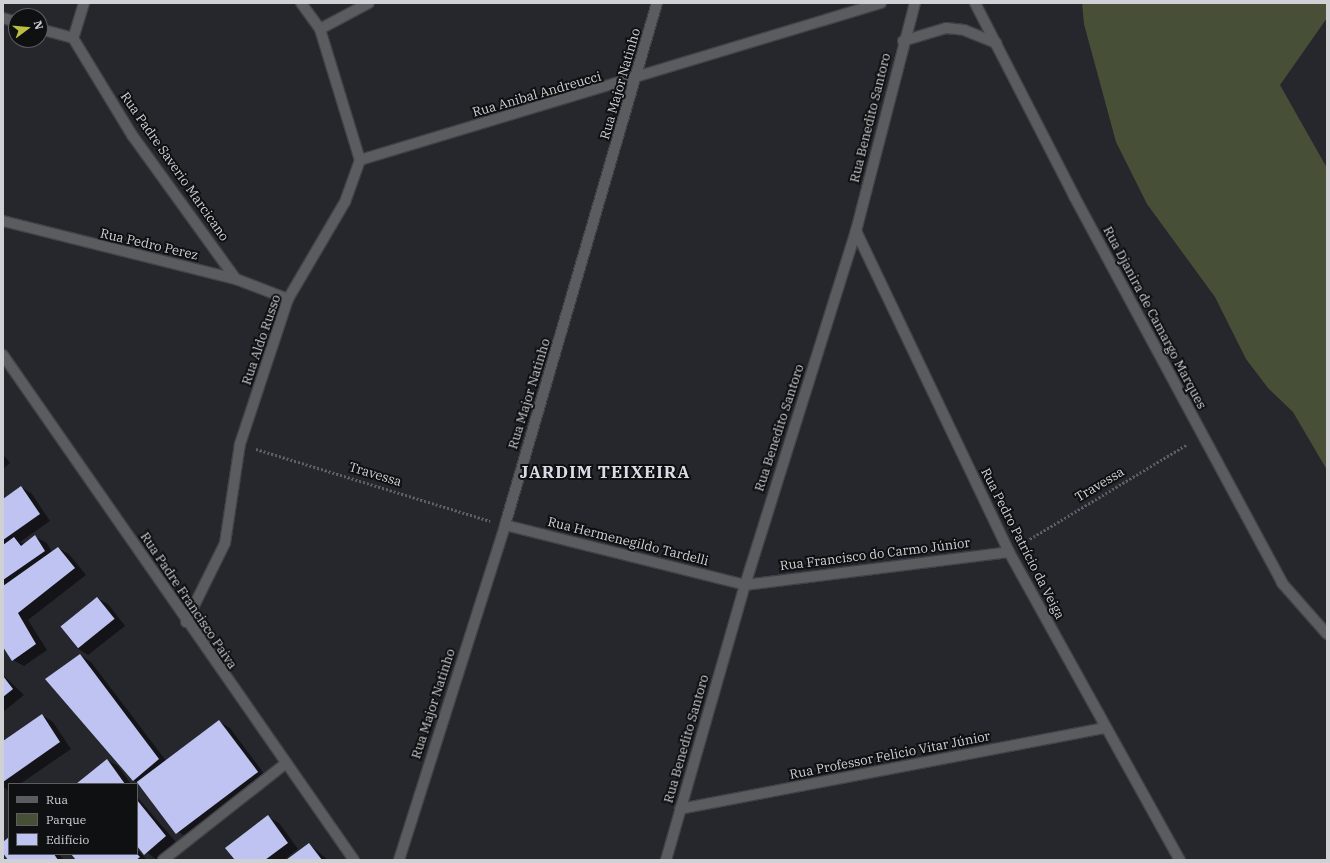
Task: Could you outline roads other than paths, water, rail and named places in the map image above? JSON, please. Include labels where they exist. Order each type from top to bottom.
[{"type":"street","points":[[48,31],[73,38],[84,3]]},
{"type":"street","points":[[301,3],[320,29],[360,160]]},
{"type":"street","points":[[320,29],[369,3]]},
{"type":"street","name":"Rua Major Natinho","points":[[399,860],[505,525],[637,79],[657,3]]},
{"type":"street","name":"Rua Anibal Andreucci","points":[[360,160],[637,79],[881,3]]},
{"type":"street","name":"Rua Benedito Santoro","points":[[666,860],[745,584],[856,231],[903,41],[915,3]]},
{"type":"street","name":"Rua Djanira de Camargo Marques","points":[[976,3],[1202,435],[1282,584],[1327,634]]},
{"type":"street","points":[[903,41],[946,28],[964,30],[996,43]]},
{"type":"street","name":"Rua Padre Saverio Marcicano","points":[[73,38],[132,135],[236,279]]},
{"type":"street","name":"Rua Aldo Russo","points":[[186,622],[225,544],[240,444],[288,299],[345,202],[360,160]]},
{"type":"street","name":"Rua Pedro Perez","points":[[3,221],[236,279],[288,299]]},
{"type":"street","name":"Rua Pedro Patrício da Veiga","points":[[856,231],[1009,552],[1105,728],[1180,860]]},
{"type":"street","name":"Rua Padre Francisco Paiva","points":[[4,359],[285,764],[354,860]]},
{"type":"street","name":"Rua Hermenegildo Tardelli","points":[[505,525],[745,584]]},
{"type":"street","name":"Rua Francisco do Carmo Júnior","points":[[745,584],[1009,552]]},
{"type":"street","name":"Rua Professor Felicio Vitar Júnior","points":[[680,809],[1105,728]]},
{"type":"street","points":[[168,859],[285,764]]},
{"type":"district","name":"JARDIM TEIXEIRA","points":[[605,473]]}]
